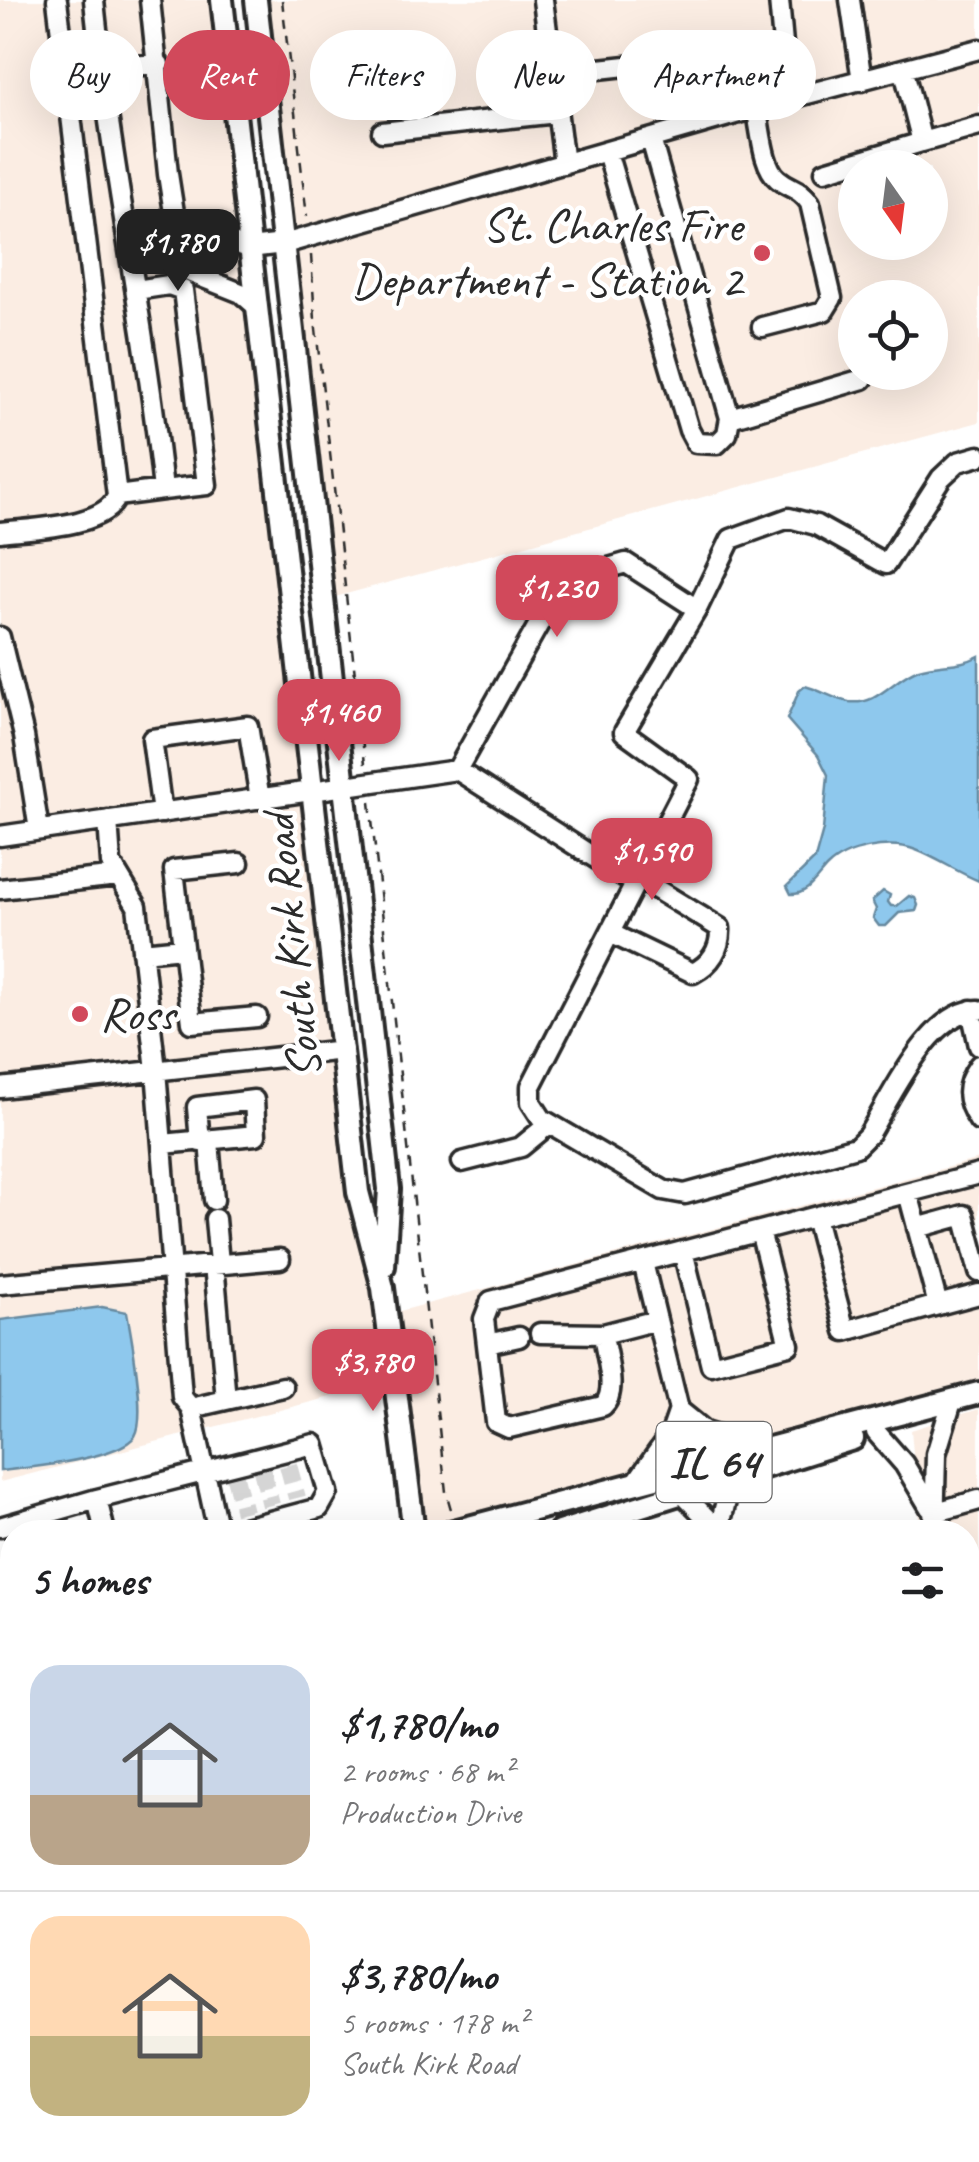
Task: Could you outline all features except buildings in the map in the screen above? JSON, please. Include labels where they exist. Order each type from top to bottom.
[{"type":"main road","name":"South Kirk Road","points":[[222,0],[358,1192],[383,1288],[412,1520]]},
{"type":"main road","name":"South Kirk Road","points":[[256,0],[388,1189],[383,1288]]},
{"type":"main road","name":"IL 64","points":[[598,1520],[979,1396]]},
{"type":"main road","name":"IL 64","points":[[496,1520],[979,1396]]},
{"type":"street","points":[[0,532],[86,521],[108,510],[117,496],[56,0]]},
{"type":"street","points":[[94,0],[97,30]]},
{"type":"street","points":[[150,0],[180,252],[190,273],[241,293],[256,306]]},
{"type":"street","points":[[543,0],[547,30]]},
{"type":"street","points":[[780,0],[781,30]]},
{"type":"street","points":[[850,0],[862,82]]},
{"type":"street","points":[[816,93],[979,50]]},
{"type":"street","points":[[143,65],[159,64]]},
{"type":"street","points":[[904,71],[922,142]]},
{"type":"street","points":[[109,120],[164,490]]},
{"type":"street","points":[[382,132],[488,120]]},
{"type":"street","points":[[559,120],[564,164]]},
{"type":"street","points":[[177,226],[250,248],[284,244],[715,120]]},
{"type":"street","points":[[759,120],[771,170],[779,180],[801,190],[810,203],[832,298],[824,312],[762,327]]},
{"type":"street","points":[[825,171],[979,126]]},
{"type":"street","points":[[607,152],[689,430],[696,443],[717,444],[727,434],[730,418],[650,139]]},
{"type":"street","points":[[117,496],[207,484],[183,290],[168,285],[136,290]]},
{"type":"street","points":[[730,418],[838,387]]},
{"type":"street","points":[[979,456],[958,462],[941,478],[886,564],[816,525],[789,518],[731,539],[696,609],[624,732],[690,779],[531,1086],[531,1102],[549,1124],[663,1190],[684,1194],[856,1147],[868,1135],[932,1031],[975,1010],[979,1046]]},
{"type":"street","points":[[457,770],[563,581],[626,563],[696,609]]},
{"type":"street","points":[[0,637],[24,736],[39,830]]},
{"type":"street","points":[[162,813],[152,739],[248,726],[260,799]]},
{"type":"street","points":[[0,836],[457,770],[720,928],[720,941],[706,966],[693,972],[610,932]]},
{"type":"street","points":[[108,820],[111,863],[137,906],[156,1070],[182,1397],[191,1408],[215,1520]]},
{"type":"street","points":[[239,863],[174,870],[182,948],[192,1023],[257,1017]]},
{"type":"street","points":[[0,889],[118,876]]},
{"type":"street","points":[[142,952],[182,948]]},
{"type":"street","points":[[0,1088],[342,1050]]},
{"type":"street","points":[[979,1064],[966,1097],[979,1121]]},
{"type":"street","points":[[462,1162],[521,1147],[549,1124]]},
{"type":"street","points":[[162,1144],[204,1141],[215,1209],[226,1400]]},
{"type":"street","points":[[603,1334],[611,1388],[610,1400],[603,1406],[509,1428],[496,1422],[484,1318],[490,1301],[979,1174]]},
{"type":"street","points":[[908,1193],[938,1305]]},
{"type":"street","points":[[917,1228],[964,1215],[979,1272]]},
{"type":"street","points":[[814,1217],[845,1330],[979,1294]]},
{"type":"street","points":[[683,1251],[711,1365],[789,1346],[760,1231]]},
{"type":"street","points":[[0,1284],[280,1259]]},
{"type":"street","points":[[635,1484],[671,1433],[679,1410],[643,1262]]},
{"type":"street","points":[[540,1333],[603,1334],[657,1320]]},
{"type":"street","points":[[487,1344],[519,1337]]},
{"type":"street","points":[[191,1408],[283,1387]]},
{"type":"street","points":[[933,1520],[936,1454],[950,1408]]},
{"type":"street","points":[[679,1410],[704,1430],[764,1449]]},
{"type":"street","points":[[876,1432],[920,1485],[933,1512]]},
{"type":"street","points":[[24,1520],[204,1472],[234,1471],[287,1458],[314,1444],[328,1492],[318,1508],[299,1506],[245,1520]]},
{"type":"street","points":[[722,1520],[732,1477]]},
{"type":"street","points":[[682,1494],[708,1520]]},
{"type":"street","points":[[97,1499],[102,1520]]},
{"type":"street","points":[[933,1512],[979,1500]]},
{"type":"path","points":[[282,0],[446,1492]]},
{"type":"shaded area","points":[[0,0],[216,0],[219,30],[163,30],[163,120],[230,120],[304,781],[0,824]]},
{"type":"shaded area","points":[[268,0],[979,0],[979,422],[335,597],[281,120],[290,120],[290,30],[271,30]]},
{"type":"shaded area","points":[[306,801],[385,1383],[0,1482],[0,843]]},
{"type":"shaded area","points":[[979,1159],[979,1383],[460,1520],[421,1520],[400,1311]]},
{"type":"shaded area","points":[[979,1409],[979,1520],[919,1520],[911,1430]]},
{"type":"water","points":[[979,656],[979,881],[916,850],[881,846],[835,860],[807,889],[791,894],[787,886],[815,859],[823,830],[828,775],[818,755],[787,719],[799,691],[805,686],[843,701],[860,702],[919,669]]},
{"type":"water","points":[[883,891],[890,895],[891,906],[909,896],[915,898],[916,911],[899,913],[886,926],[879,926],[873,918],[876,909],[872,901]]},
{"type":"water","points":[[102,1307],[127,1312],[139,1395],[135,1436],[126,1444],[93,1456],[0,1471],[0,1320]]},
{"type":"tunnel","points":[[288,1465],[297,1498]]},
{"type":"tunnel","points":[[262,1470],[271,1505]]},
{"type":"tunnel","points":[[235,1477],[244,1512]]},
{"type":"place","name":"St. Charles Fire Department - Station 2","points":[[762,253]]},
{"type":"place","name":"Ross","points":[[80,1014]]}]
